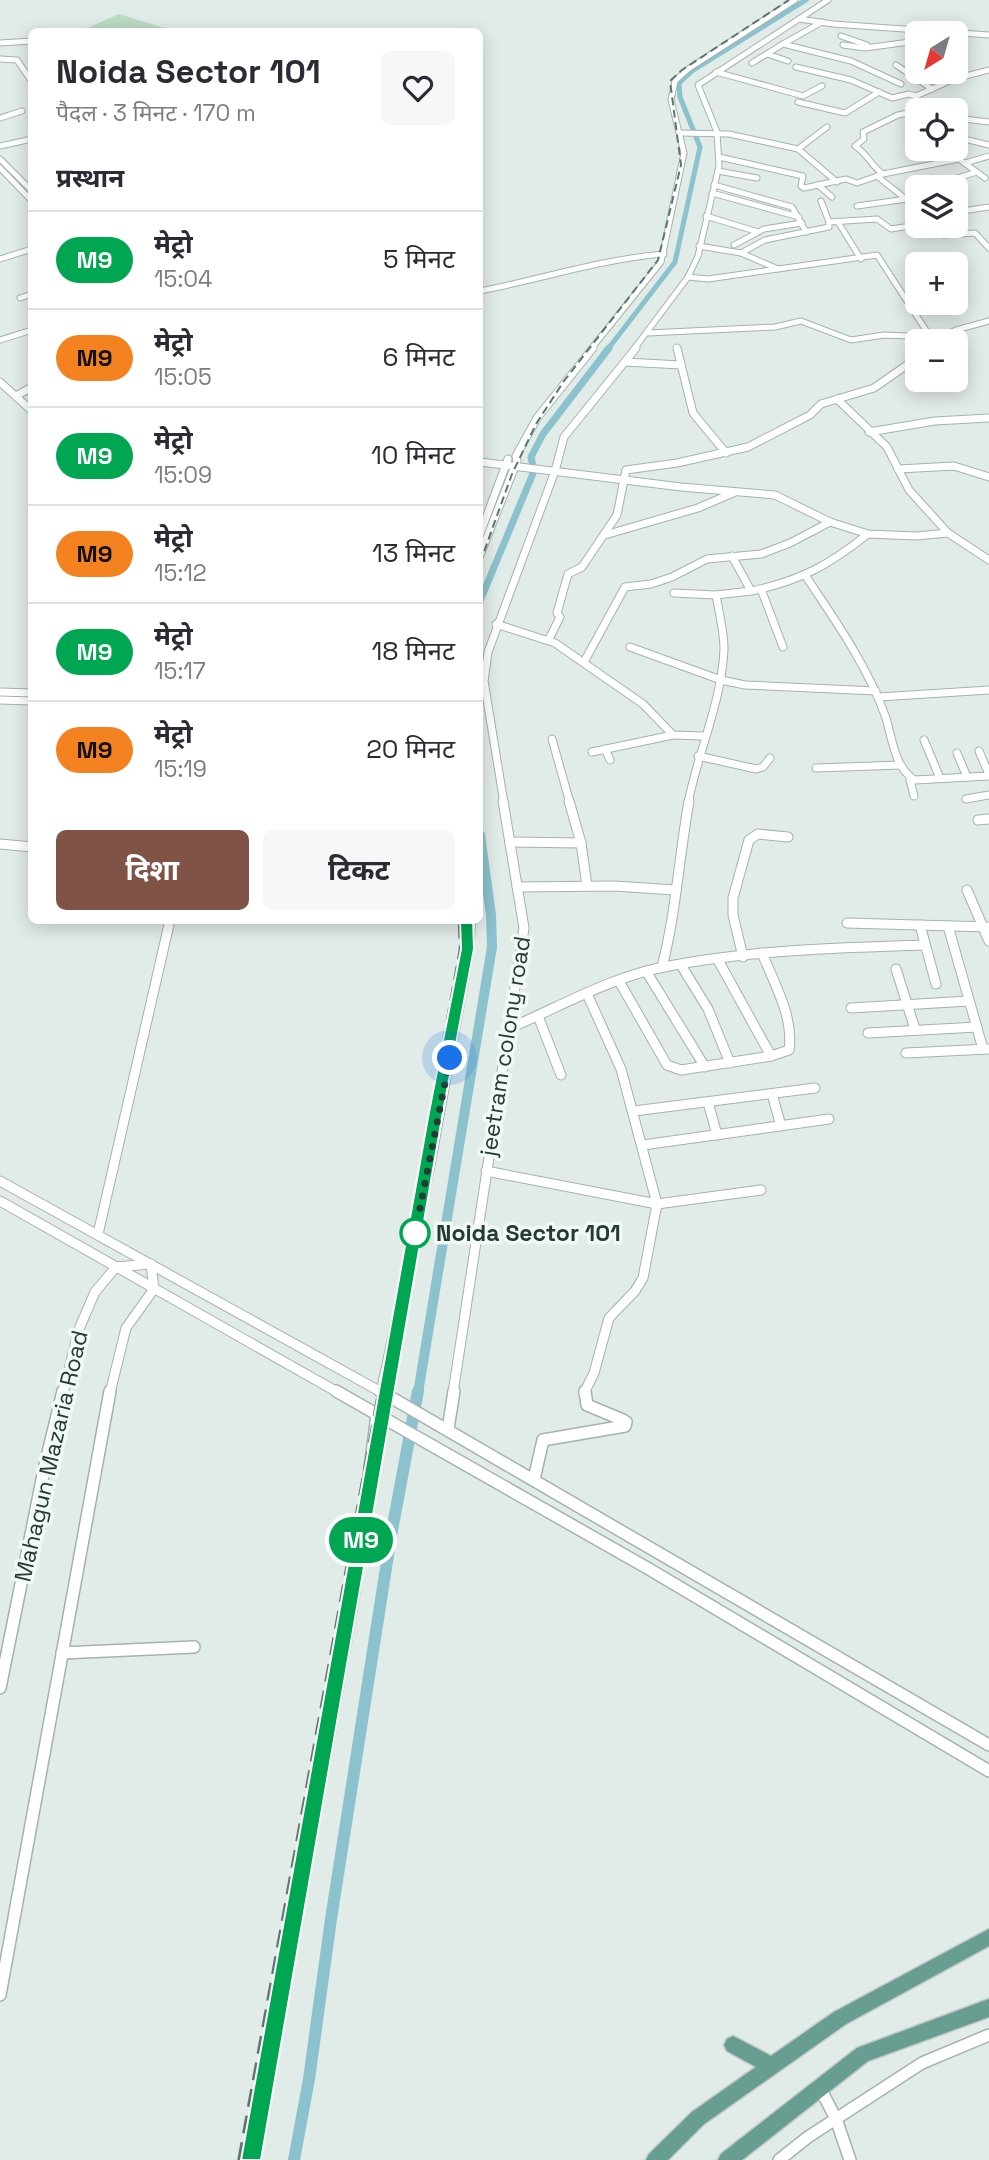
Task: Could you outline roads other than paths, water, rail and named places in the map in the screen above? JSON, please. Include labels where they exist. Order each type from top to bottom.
[{"type":"main road","points":[[655,2160],[698,2119],[840,2018],[989,1937]]},
{"type":"main road","points":[[727,2160],[863,2054],[989,2008]]},
{"type":"main road","points":[[733,2045],[772,2066]]},
{"type":"street","points":[[483,547],[515,465],[516,456],[537,418],[651,278],[664,254],[683,162],[682,133],[671,100],[679,76],[795,0]]},
{"type":"street","name":"jeetram colony road","points":[[446,1429],[524,928],[484,681],[488,652],[496,624],[555,471],[564,437],[648,333],[688,277],[699,246],[719,157],[698,85],[828,0]]},
{"type":"street","points":[[799,19],[905,29]]},
{"type":"street","points":[[751,63],[822,22]]},
{"type":"street","points":[[968,34],[989,35]]},
{"type":"street","points":[[841,36],[872,47]]},
{"type":"street","points":[[826,56],[851,39]]},
{"type":"street","points":[[0,43],[28,41]]},
{"type":"street","points":[[843,45],[861,48],[905,43]]},
{"type":"street","points":[[783,44],[859,64],[901,85]]},
{"type":"street","points":[[767,54],[789,61]]},
{"type":"street","points":[[0,60],[17,60],[28,76]]},
{"type":"street","points":[[896,65],[932,89]]},
{"type":"street","points":[[796,67],[851,80],[895,98],[906,94],[916,96],[954,79],[989,70]]},
{"type":"street","points":[[716,72],[803,96],[822,86]]},
{"type":"street","points":[[798,102],[845,113],[879,92]]},
{"type":"street","points":[[0,118],[22,111]]},
{"type":"street","points":[[905,113],[867,129],[863,132],[864,139],[855,146],[868,154],[873,167],[905,197]]},
{"type":"street","points":[[968,119],[989,122]]},
{"type":"street","points":[[798,149],[827,127]]},
{"type":"street","points":[[682,133],[713,132],[798,149],[837,181]]},
{"type":"street","points":[[0,146],[28,140]]},
{"type":"street","points":[[968,140],[989,145]]},
{"type":"street","points":[[965,163],[989,156]]},
{"type":"street","points":[[719,157],[803,176],[802,187],[846,179],[857,183],[880,175],[956,160],[965,163],[985,178]]},
{"type":"street","points":[[0,159],[28,187]]},
{"type":"street","points":[[0,168],[28,197]]},
{"type":"street","points":[[718,171],[757,178]]},
{"type":"street","points":[[966,175],[977,172]]},
{"type":"street","points":[[818,185],[832,197]]},
{"type":"street","points":[[713,189],[801,220],[806,232]]},
{"type":"street","points":[[857,206],[905,199]]},
{"type":"street","points":[[741,253],[765,240],[829,227],[821,201]]},
{"type":"street","points":[[968,210],[989,207]]},
{"type":"street","points":[[706,216],[758,232]]},
{"type":"street","points":[[829,222],[874,218],[891,229],[905,227]]},
{"type":"street","points":[[734,245],[758,232],[801,220]]},
{"type":"street","points":[[838,222],[861,258]]},
{"type":"street","points":[[968,234],[975,233],[989,248]]},
{"type":"street","points":[[699,246],[741,253],[779,270]]},
{"type":"street","points":[[0,262],[28,253]]},
{"type":"street","points":[[483,290],[538,280],[623,257],[664,254]]},
{"type":"street","points":[[688,277],[708,279],[874,255],[881,258],[925,329]]},
{"type":"street","points":[[20,298],[28,295]]},
{"type":"street","points":[[648,333],[749,329],[801,321],[851,340],[884,335],[905,337]]},
{"type":"street","points":[[960,329],[989,321]]},
{"type":"street","points":[[0,340],[28,331]]},
{"type":"street","points":[[677,347],[693,413],[726,453]]},
{"type":"street","points":[[625,362],[681,365]]},
{"type":"street","points":[[549,639],[561,617],[557,612],[568,574],[582,567],[606,534],[621,506],[625,470],[726,453],[768,438],[810,415],[818,405],[874,388],[905,366]]},
{"type":"street","points":[[0,382],[28,405]]},
{"type":"street","points":[[16,396],[28,389]]},
{"type":"street","points":[[836,398],[887,447],[909,490],[948,533],[989,560]]},
{"type":"street","points":[[869,432],[935,421],[989,418]]},
{"type":"street","points":[[483,526],[508,459],[516,456]]},
{"type":"street","points":[[483,462],[624,481],[775,495],[830,522],[868,534],[916,536],[948,533]]},
{"type":"street","points":[[898,469],[954,466],[989,477]]},
{"type":"street","points":[[606,534],[698,508],[733,493]]},
{"type":"street","points":[[584,662],[625,587],[672,578],[707,558],[761,554],[830,522]]},
{"type":"street","points":[[674,593],[716,595],[751,591],[807,578],[831,564],[868,534]]},
{"type":"street","points":[[732,556],[751,591]]},
{"type":"street","points":[[807,578],[845,635],[878,694],[914,796]]},
{"type":"street","points":[[761,589],[783,647]]},
{"type":"street","points":[[662,967],[673,925],[679,854],[698,756],[721,680],[724,646],[716,595]]},
{"type":"street","points":[[496,624],[549,639],[643,704],[673,735]]},
{"type":"street","points":[[630,648],[721,680],[773,688],[878,694],[989,690]]},
{"type":"street","points":[[0,692],[28,693]]},
{"type":"street","points":[[0,700],[28,701]]},
{"type":"street","points":[[592,752],[673,735],[703,736]]},
{"type":"street","points":[[552,739],[581,843],[587,887]]},
{"type":"street","points":[[924,740],[940,778]]},
{"type":"street","points":[[605,749],[610,760]]},
{"type":"street","points":[[910,780],[989,775],[979,751]]},
{"type":"street","points":[[957,753],[967,777]]},
{"type":"street","points":[[698,756],[760,769],[770,758]]},
{"type":"street","points":[[816,768],[901,765]]},
{"type":"street","points":[[966,799],[989,795]]},
{"type":"street","points":[[978,820],[989,819]]},
{"type":"street","points":[[743,957],[733,915],[733,898],[750,840],[758,835],[788,837]]},
{"type":"street","points":[[510,842],[581,843]]},
{"type":"street","points":[[0,844],[28,846]]},
{"type":"street","points":[[517,887],[675,890]]},
{"type":"street","points":[[967,890],[987,927],[989,941]]},
{"type":"street","points":[[847,923],[987,927]]},
{"type":"street","points":[[98,1234],[169,924]]},
{"type":"street","points":[[383,1393],[431,1160],[468,956],[471,924]]},
{"type":"street","points":[[920,925],[936,984]]},
{"type":"street","points":[[906,1054],[986,1049],[977,1027],[948,926]]},
{"type":"street","points":[[510,1028],[619,981],[662,967],[762,953],[839,947],[925,945]]},
{"type":"street","points":[[619,981],[667,1065],[681,1070],[771,1056],[789,1050],[791,1041],[782,1003],[762,953]]},
{"type":"street","points":[[718,960],[771,1056]]},
{"type":"street","points":[[681,965],[708,1009],[730,1063]]},
{"type":"street","points":[[896,969],[915,1029]]},
{"type":"street","points":[[646,971],[705,1067]]},
{"type":"street","points":[[534,1479],[543,1440],[625,1426],[626,1422],[587,1405],[584,1394],[594,1373],[609,1318],[635,1291],[643,1278],[657,1204],[621,1069],[588,996]]},
{"type":"street","points":[[851,1008],[969,1001]]},
{"type":"street","points":[[538,1017],[561,1075]]},
{"type":"street","points":[[868,1032],[977,1027]]},
{"type":"street","points":[[634,1111],[815,1088]]},
{"type":"street","points":[[772,1094],[781,1126]]},
{"type":"street","points":[[708,1102],[718,1135]]},
{"type":"street","points":[[643,1145],[829,1119]]},
{"type":"street","points":[[486,1171],[657,1204],[761,1190]]},
{"type":"street","points":[[0,1181],[534,1479],[989,1745]]},
{"type":"street","points":[[0,1201],[649,1569],[989,1772]]},
{"type":"street","points":[[116,1267],[151,1264]]},
{"type":"street","points":[[0,1995],[115,1363],[126,1328],[154,1289],[151,1264]]},
{"type":"street","name":"Mahagun Mazaria Road","points":[[0,1688],[45,1465],[79,1329],[95,1292],[116,1267]]},
{"type":"street","points":[[254,2160],[354,1591],[378,1416]]},
{"type":"street","points":[[62,1653],[106,1648],[140,1650],[194,1647]]},
{"type":"street","points":[[779,2160],[922,2063],[989,2035]]},
{"type":"street","points":[[820,2088],[836,2119],[850,2160]]},
{"type":"waterway","points":[[608,349],[675,262],[700,147],[680,97],[679,83],[692,71],[806,0]]},
{"type":"waterway","points":[[483,594],[534,471],[531,457],[543,434],[609,348]]},
{"type":"waterway","points":[[418,1393],[492,947],[491,915],[483,857]]},
{"type":"waterway","points":[[294,2160],[309,2079],[331,1919],[391,1536],[418,1391]]},
{"type":"railway","points":[[483,555],[512,474],[536,424],[564,381],[658,260],[681,165],[670,81],[682,70],[789,0]]},
{"type":"railway","points":[[379,1393],[460,949],[459,924]]},
{"type":"railway","points":[[239,2160],[379,1391]]},
{"type":"railway","points":[[251,2160],[312,1813]]},
{"type":"metro line","name":"M9","points":[[251,2160],[467,949],[466,924]]},
{"type":"place","name":"Noida Sector 101","points":[[415,1233]]}]
